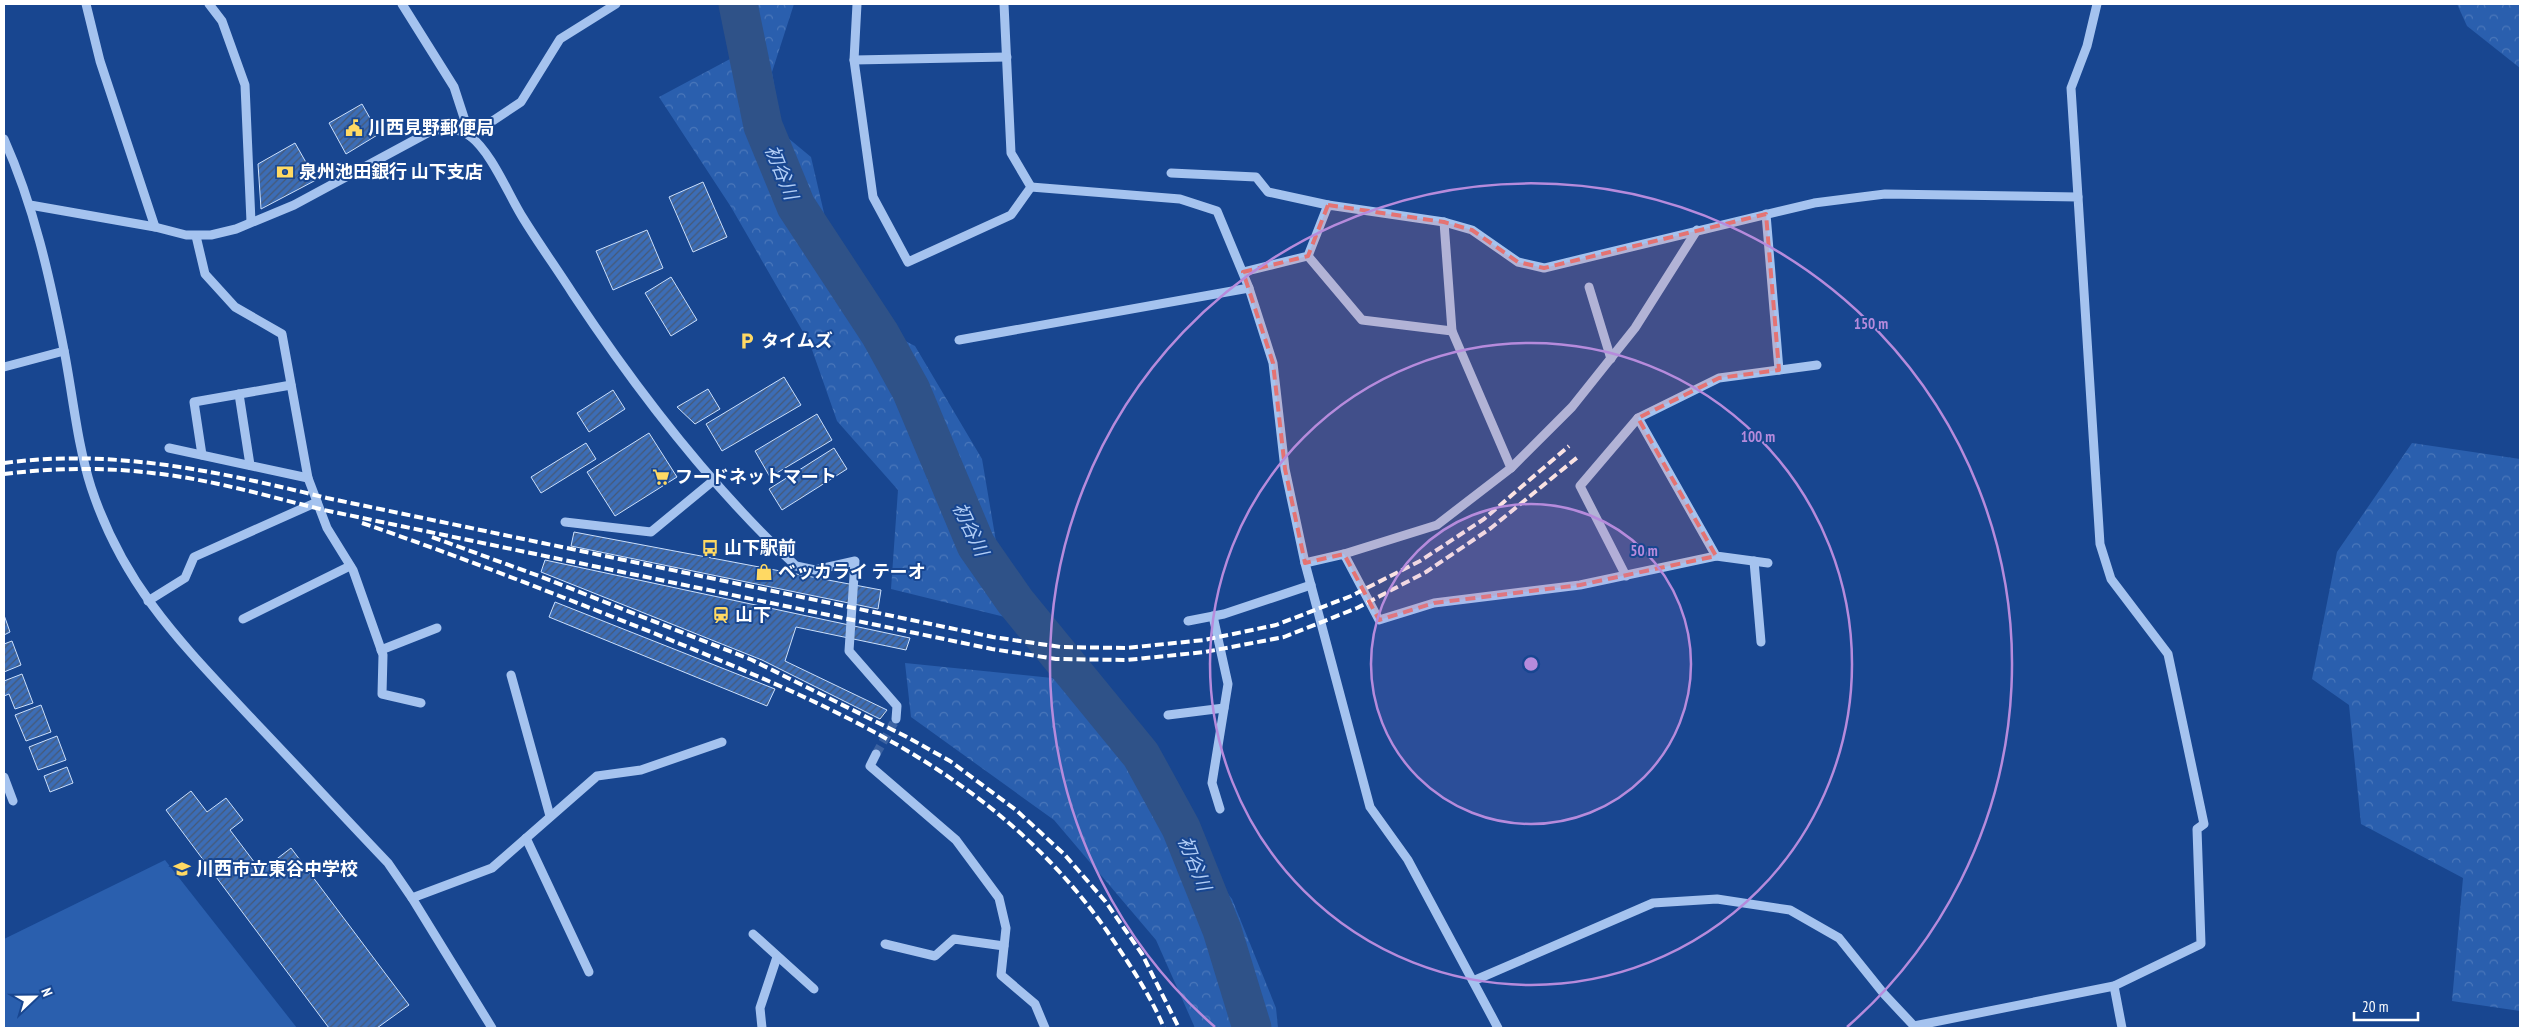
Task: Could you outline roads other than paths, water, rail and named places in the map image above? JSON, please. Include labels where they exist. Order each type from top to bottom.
[{"type":"street","points":[[86,4],[100,61],[155,227]]},
{"type":"street","points":[[209,4],[222,21],[245,85],[251,222]]},
{"type":"street","points":[[402,4],[454,87],[470,136]]},
{"type":"street","points":[[470,136],[521,102],[560,39],[616,4]]},
{"type":"street","points":[[857,4],[854,60],[872,197],[908,262],[1011,215],[1031,187]]},
{"type":"street","points":[[1004,4],[1011,153],[1031,187]]},
{"type":"street","points":[[1473,981],[1653,903],[1717,899],[1790,910],[1839,938],[1884,994],[1914,1026],[2114,986],[2201,944],[2197,829],[2204,824],[2168,654],[2111,579],[2100,544],[2071,88],[2087,46],[2097,4]]},
{"type":"street","points":[[854,60],[1007,57]]},
{"type":"street","points":[[30,205],[196,236],[224,232],[302,201],[427,132],[446,129],[460,131],[470,136],[483,151],[524,219],[593,324],[652,407],[714,480],[796,566],[815,570],[855,561],[849,652],[897,706],[896,719]]},
{"type":"street","points":[[4,139],[30,205],[64,351],[78,437],[91,487],[116,549],[148,601],[180,642],[388,863],[412,898],[492,1028]]},
{"type":"street","points":[[1171,173],[1256,177],[1268,192],[1328,205],[1444,222],[1472,230],[1518,262],[1544,268],[1814,203],[1885,194],[2078,197]]},
{"type":"street","points":[[1031,187],[1180,199],[1217,211],[1249,288],[1273,363],[1285,469],[1305,563],[1370,807],[1408,860],[1498,1028]]},
{"type":"street","points":[[1308,256],[1328,205]]},
{"type":"street","points":[[1766,214],[1780,370]]},
{"type":"street","points":[[1444,222],[1452,331],[1511,468]]},
{"type":"street","points":[[1305,563],[1344,554],[1437,525],[1511,468],[1572,407],[1611,359],[1635,328],[1697,230]]},
{"type":"street","points":[[196,236],[205,274],[235,307],[282,334],[308,478],[327,528],[350,566],[383,655],[382,694],[421,703]]},
{"type":"street","points":[[1243,272],[1308,256]]},
{"type":"street","points":[[1308,256],[1362,320],[1452,331]]},
{"type":"street","points":[[1589,287],[1611,359]]},
{"type":"street","points":[[959,340],[1249,288]]},
{"type":"street","points":[[4,367],[64,351]]},
{"type":"street","points":[[1626,576],[1580,486],[1638,418],[1719,378],[1817,365]]},
{"type":"street","points":[[202,455],[194,402],[291,385]]},
{"type":"street","points":[[239,394],[250,465]]},
{"type":"street","points":[[1638,418],[1716,556]]},
{"type":"street","points":[[169,448],[308,478]]},
{"type":"street","points":[[565,522],[651,532],[714,480]]},
{"type":"street","points":[[148,601],[185,578],[194,557],[317,502]]},
{"type":"street","points":[[1344,554],[1379,620],[1434,603],[1580,585],[1716,556],[1768,563]]},
{"type":"street","points":[[1754,561],[1762,642]]},
{"type":"street","points":[[243,619],[350,566]]},
{"type":"street","points":[[1188,621],[1213,616],[1311,585]]},
{"type":"street","points":[[1213,616],[1228,684],[1212,783],[1220,809]]},
{"type":"street","points":[[381,650],[437,628]]},
{"type":"street","points":[[511,675],[550,816]]},
{"type":"street","points":[[1168,715],[1224,708]]},
{"type":"street","points":[[412,898],[492,868],[597,776],[641,770],[722,742]]},
{"type":"street","points":[[876,754],[870,766],[956,840],[1000,898],[1006,928],[1001,975],[1035,1004],[1045,1028]]},
{"type":"street","points":[[4,777],[13,801]]},
{"type":"street","points":[[526,838],[589,972]]},
{"type":"street","points":[[753,934],[814,989]]},
{"type":"street","points":[[885,944],[936,956],[954,939],[1004,946]]},
{"type":"street","points":[[762,1028],[760,1008],[777,957]]},
{"type":"street","points":[[2114,986],[2122,1028]]},
{"type":"waterway","name":"初谷川","points":[[738,4],[763,126],[796,206],[880,334],[911,390],[976,545],[1015,601],[1141,755],[1181,828],[1222,930],[1252,1028]]},
{"type":"tunnel","points":[[876,754],[896,719]]},
{"type":"railway","points":[[4,463],[86,458],[167,465],[247,479],[327,498],[993,637],[1061,647],[1126,648],[1204,640],[1276,625],[1351,596],[1420,561],[1484,519],[1569,446]]},
{"type":"railway","points":[[4,474],[59,469],[97,469],[134,471],[195,479],[324,510],[992,649],[1056,659],[1127,660],[1205,652],[1284,637],[1357,608],[1426,572],[1491,528],[1579,456]]},
{"type":"railway","points":[[362,523],[507,576],[716,659],[780,686],[843,716],[902,748],[959,784],[1012,826],[1062,875],[1123,954],[1164,1028]]},
{"type":"railway","points":[[432,537],[539,576],[752,660],[907,737],[950,761],[1016,810],[1064,854],[1105,901],[1142,954],[1179,1028]]},
{"type":"place","name":"川西見野郵便局","points":[[354,128]]},
{"type":"place","name":"泉州池田銀行 山下支店","points":[[285,172]]},
{"type":"place","name":"タイムズ","points":[[747,341]]},
{"type":"place","name":"フードネットマート","points":[[661,477]]},
{"type":"place","name":"山下駅前","points":[[710,548]]},
{"type":"place","name":"ベッカライ テーオ","points":[[764,572]]},
{"type":"place","name":"山下","points":[[721,615]]},
{"type":"place","name":"川西市立東谷中学校","points":[[182,869]]}]
